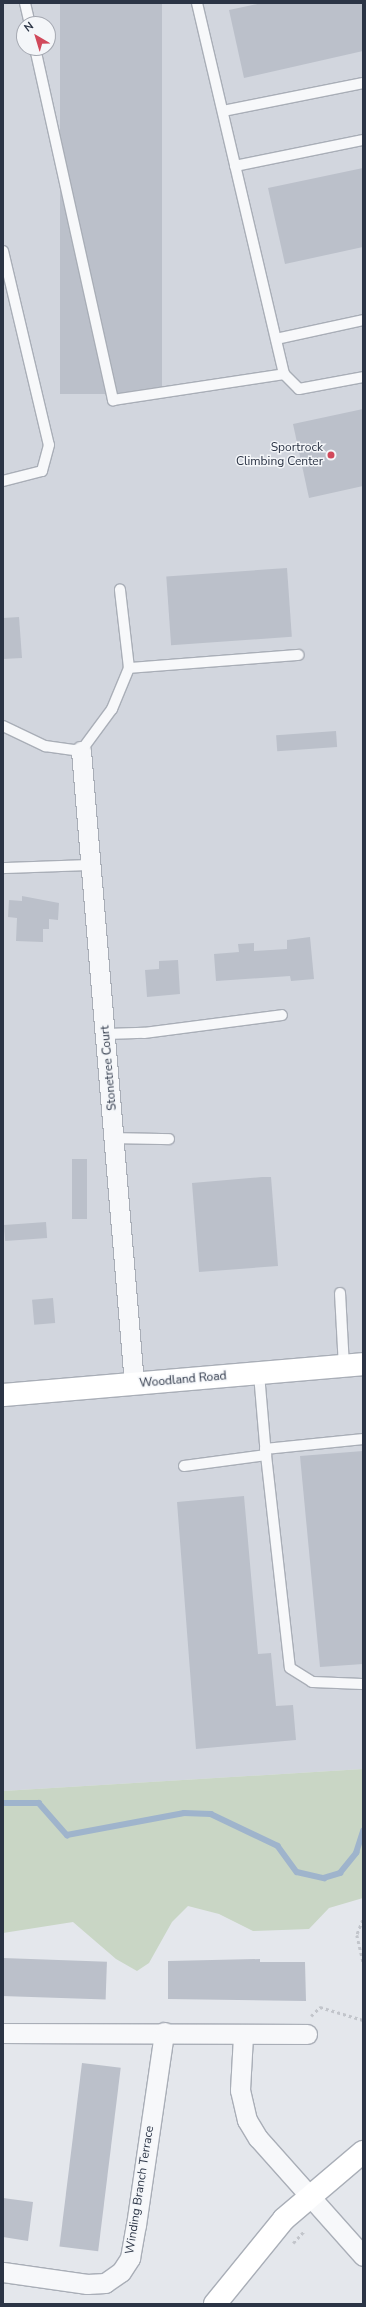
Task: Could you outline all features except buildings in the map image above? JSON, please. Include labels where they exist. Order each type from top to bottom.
[{"type":"street","name":"Stonetree Court","points":[[82,751],[115,1138],[134,1384]]},
{"type":"street","name":"Woodland Road","points":[[3,1395],[354,1365]]},
{"type":"street","points":[[3,2033],[164,2032],[243,2036],[305,2035]]},
{"type":"street","name":"Winding Branch Terrace","points":[[3,2272],[87,2284],[105,2283],[121,2272],[130,2258],[136,2225],[164,2032]]},
{"type":"street","points":[[243,2036],[240,2090],[247,2120],[258,2138],[323,2213],[363,2256]]},
{"type":"street","points":[[215,2304],[251,2256],[308,2196],[363,2152]]},
{"type":"lane","points":[[25,3],[28,16]]},
{"type":"lane","points":[[197,3],[284,374],[299,389],[363,377]]},
{"type":"lane","points":[[37,56],[113,400],[284,374]]},
{"type":"lane","points":[[223,111],[363,83]]},
{"type":"lane","points":[[236,166],[363,140]]},
{"type":"lane","points":[[3,251],[49,445],[42,472],[3,482]]},
{"type":"lane","points":[[276,339],[363,320]]},
{"type":"lane","points":[[3,726],[45,746],[82,751],[112,709],[129,668],[120,590]]},
{"type":"lane","points":[[129,668],[299,654]]},
{"type":"lane","points":[[3,868],[91,865]]},
{"type":"lane","points":[[106,1034],[144,1033],[282,1015]]},
{"type":"lane","points":[[115,1138],[169,1139]]},
{"type":"lane","points":[[340,1293],[354,1365]]},
{"type":"lane","points":[[258,1374],[290,1668],[312,1682],[363,1684]]},
{"type":"lane","points":[[184,1466],[266,1452],[363,1439]]},
{"type":"path","points":[[363,1920],[358,1924],[357,1935],[363,1962]]},
{"type":"path","points":[[305,2035],[304,2018],[320,2007],[363,2020]]},
{"type":"path","points":[[287,2250],[323,2213]]},
{"type":"shaded area","points":[[3,3],[363,3],[363,1769],[3,1791]]},
{"type":"green space","points":[[363,1769],[363,1898],[329,1908],[309,1929],[253,1931],[219,1914],[188,1906],[172,1922],[149,1963],[137,1971],[116,1959],[73,1922],[3,1933],[3,1791]]},
{"type":"waterway","points":[[3,1803],[39,1803],[67,1835],[184,1813],[211,1814],[278,1846],[297,1872],[324,1878],[340,1873],[356,1853],[363,1831]]},
{"type":"place","name":"Sportrock Climbing Center","points":[[331,455]]}]
